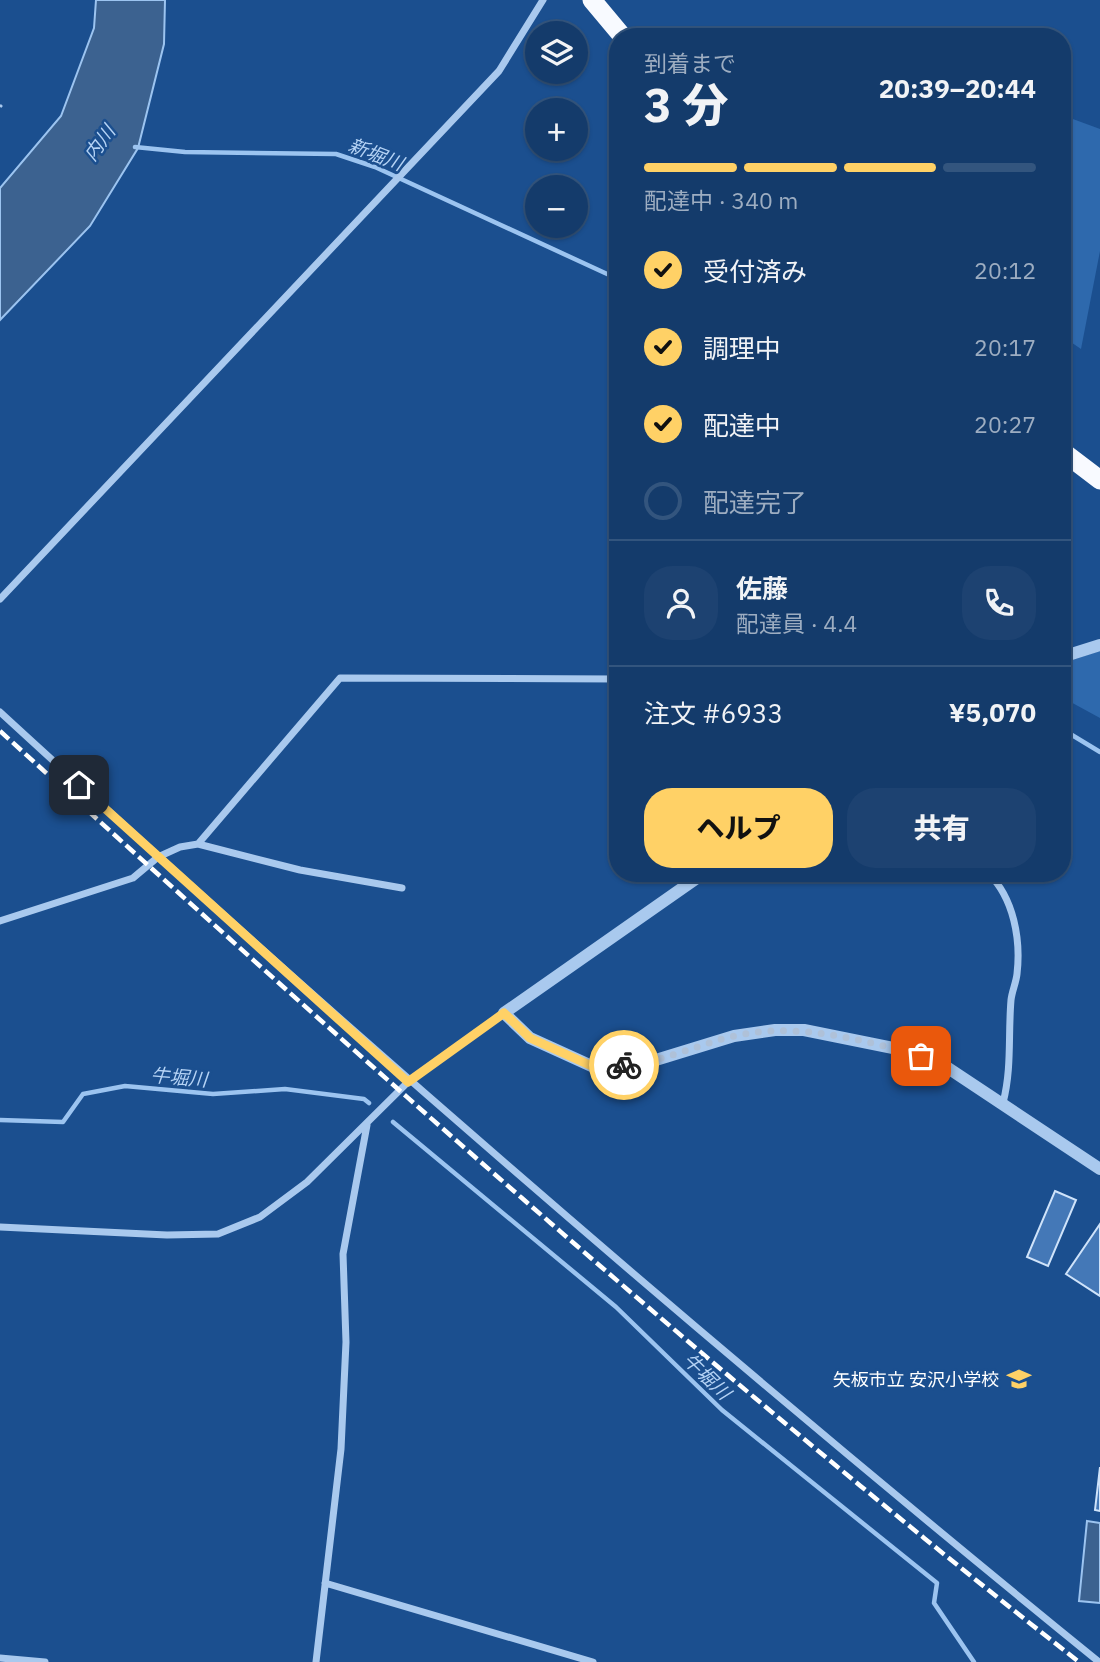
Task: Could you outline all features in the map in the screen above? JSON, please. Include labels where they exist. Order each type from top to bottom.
[{"type":"highway","points":[[592,0],[615,28]]},
{"type":"highway","points":[[1071,459],[1100,481]]},
{"type":"street","points":[[0,599],[499,71],[542,0]]},
{"type":"street","points":[[1071,654],[1100,645]]},
{"type":"street","points":[[198,844],[340,678],[609,678]]},
{"type":"street","points":[[0,712],[408,1082],[868,1474],[1099,1662]]},
{"type":"street","points":[[0,921],[133,878],[158,857],[180,847],[198,844],[300,870],[402,888]]},
{"type":"street","points":[[0,1227],[167,1235],[218,1234],[260,1217],[307,1182],[408,1082],[691,882]]},
{"type":"street","points":[[995,882],[1001,889],[1019,939],[1017,975],[1011,998],[1010,1075],[1003,1103]]},
{"type":"street","points":[[504,1013],[530,1038],[596,1068],[666,1059],[734,1037],[804,1030],[921,1056],[948,1068],[1100,1169]]},
{"type":"street","points":[[316,1662],[341,1449],[346,1342],[342,1254],[368,1124]]},
{"type":"street","points":[[325,1583],[590,1662]]},
{"type":"street","points":[[0,1658],[45,1662]]},
{"type":"shaded area","points":[[1071,118],[1100,129],[1100,251],[1081,349],[1071,342]]},
{"type":"shaded area","points":[[1100,651],[1100,718],[1071,702],[1071,660]]},
{"type":"water","name":"内川","points":[[96,0],[165,0],[164,44],[138,148],[90,226],[0,320],[0,188],[61,116],[94,28]]},
{"type":"water","points":[[1087,1521],[1100,1523],[1100,1603],[1079,1601]]},
{"type":"building","points":[[1055,1191],[1076,1200],[1048,1266],[1027,1257]]},
{"type":"building","points":[[1100,1224],[1100,1296],[1066,1274]]},
{"type":"building","points":[[1100,1467],[1100,1511],[1095,1510]]},
{"type":"waterway","name":"新堀川","points":[[135,147],[185,152],[336,154],[375,167],[609,275]]},
{"type":"waterway","name":"新堀川","points":[[1071,734],[1100,752]]},
{"type":"waterway","name":"牛堀川","points":[[0,1120],[63,1122],[83,1094],[125,1086],[213,1094],[285,1089],[364,1099],[369,1103]]},
{"type":"waterway","name":"牛堀川","points":[[393,1122],[616,1307],[722,1410],[937,1583],[934,1603],[974,1662]]},
{"type":"railway","points":[[0,731],[264,970],[531,1206],[802,1437],[1079,1662]]},
{"type":"way so far","points":[[624,1065],[646,1063],[734,1037],[775,1030],[804,1030],[921,1056]]},
{"type":"place","name":"矢板市立 安沢小学校","points":[[1019,1379]]},
{"type":"route","points":[[79,785],[408,1082],[504,1013],[530,1038],[596,1068],[624,1065]]}]
